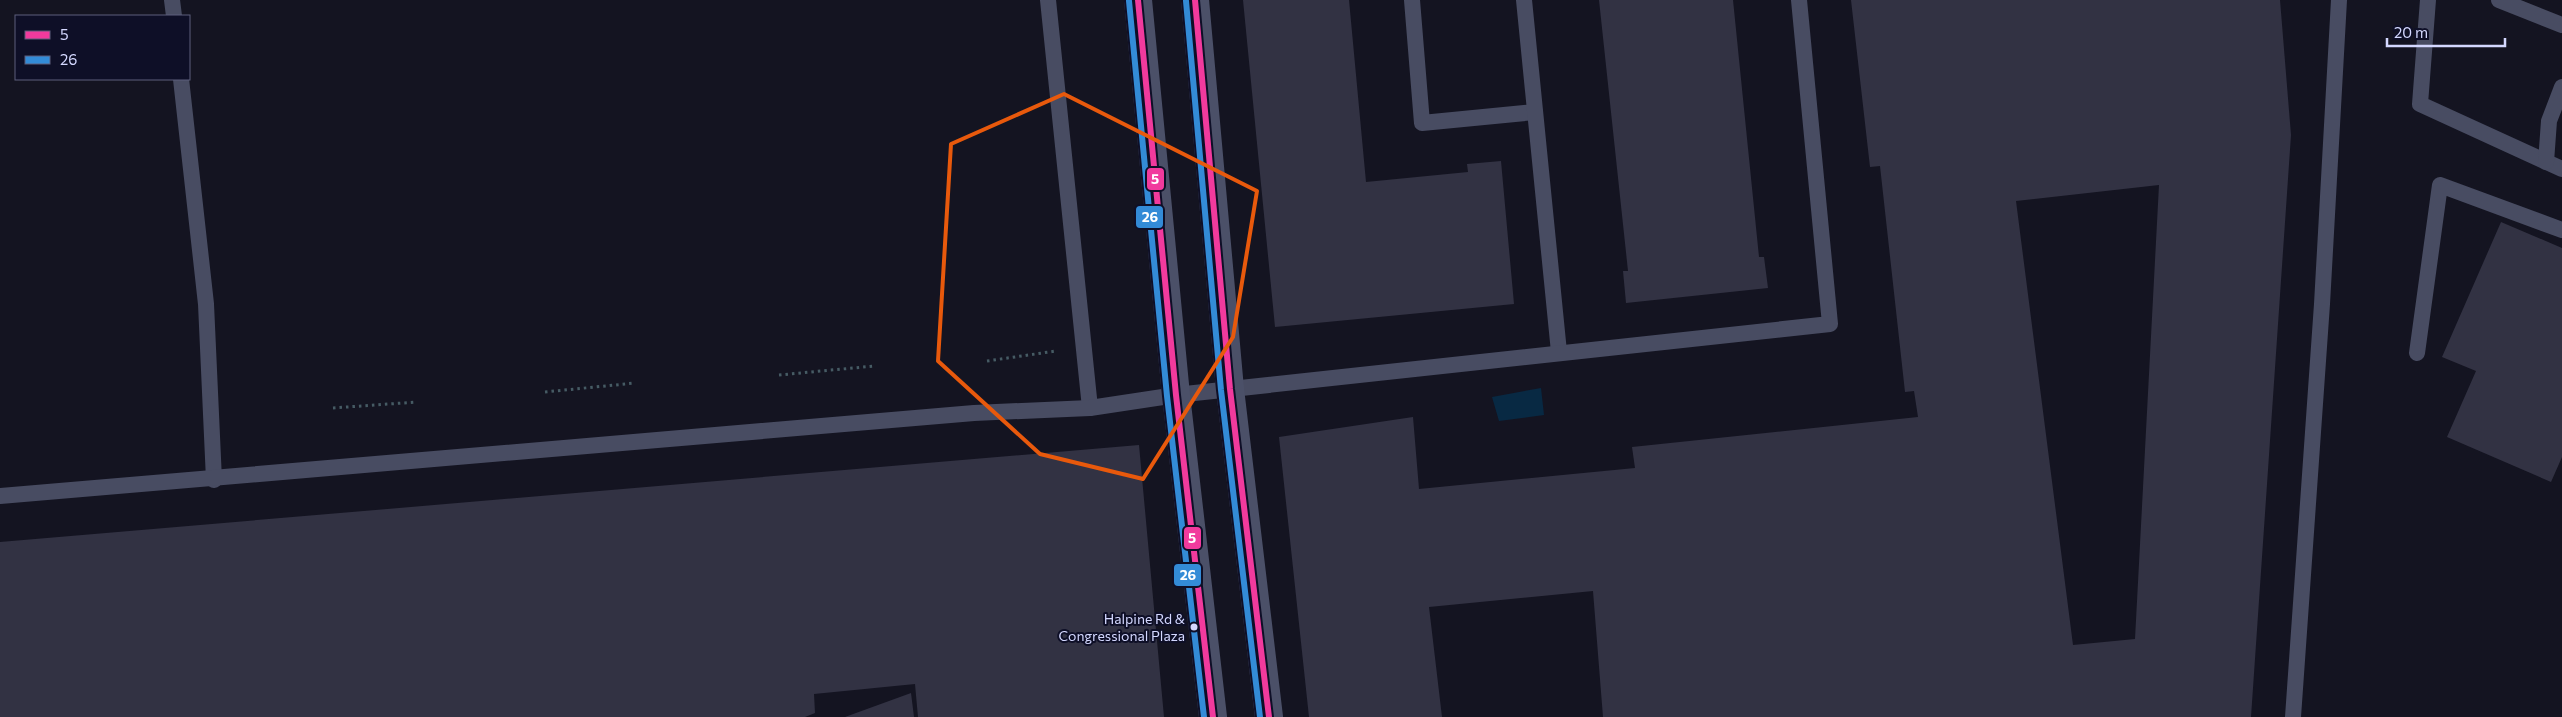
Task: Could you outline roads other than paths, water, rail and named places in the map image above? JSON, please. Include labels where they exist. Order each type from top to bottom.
[{"type":"street","points":[[1138,0],[1176,395],[1213,717]]},
{"type":"street","points":[[1195,0],[1230,389],[1269,717]]},
{"type":"lane","points":[[172,0],[174,15]]},
{"type":"lane","points":[[1048,0],[1090,408]]},
{"type":"lane","points":[[1412,0],[1422,123],[1535,112]]},
{"type":"lane","points":[[1524,0],[1559,352]]},
{"type":"lane","points":[[0,496],[93,487],[214,480],[974,413],[1090,408],[1176,395],[1830,324],[1799,0]]},
{"type":"lane","points":[[2293,717],[2322,304],[2339,0]]},
{"type":"lane","points":[[2428,0],[2420,104],[2562,169]]},
{"type":"lane","points":[[2499,0],[2562,26]]},
{"type":"lane","points":[[180,80],[206,304],[214,480]]},
{"type":"lane","points":[[2546,162],[2549,120],[2562,87]]},
{"type":"lane","points":[[2417,353],[2440,185],[2562,230]]},
{"type":"water","points":[[1541,388],[1544,415],[1499,421],[1492,397]]},
{"type":"place","name":"Halpine Rd & Congressional Plaza","points":[[1194,627]]}]
